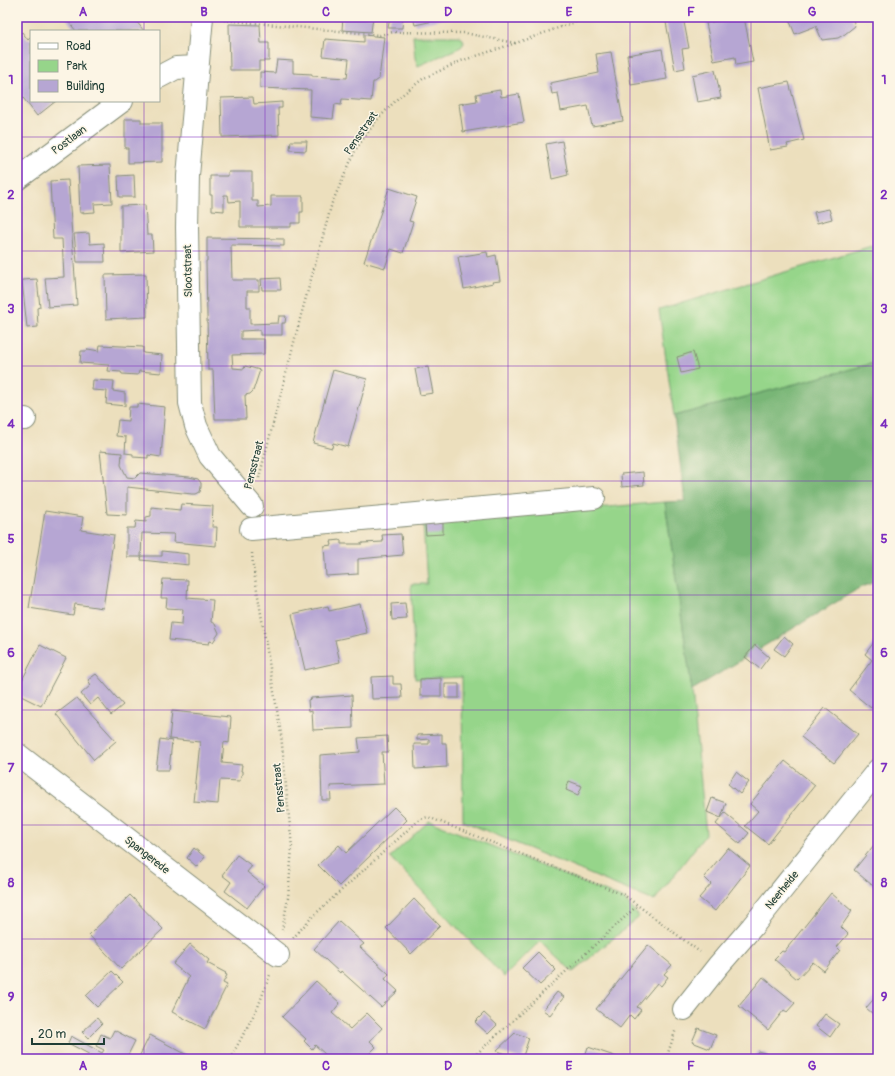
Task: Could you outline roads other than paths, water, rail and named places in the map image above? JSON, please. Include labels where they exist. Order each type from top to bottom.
[{"type":"street","name":"Slootstraat","points":[[202,17],[188,176],[187,227],[190,403],[196,426],[210,456],[252,506]]},
{"type":"street","points":[[160,76],[176,68],[198,67]]},
{"type":"street","name":"Postlaan","points":[[17,179],[121,102]]},
{"type":"street","points":[[251,529],[594,498]]},
{"type":"street","name":"Spangerede","points":[[17,754],[278,954]]},
{"type":"street","name":"Neerheide","points":[[684,1009],[718,966],[755,924],[878,770]]}]
